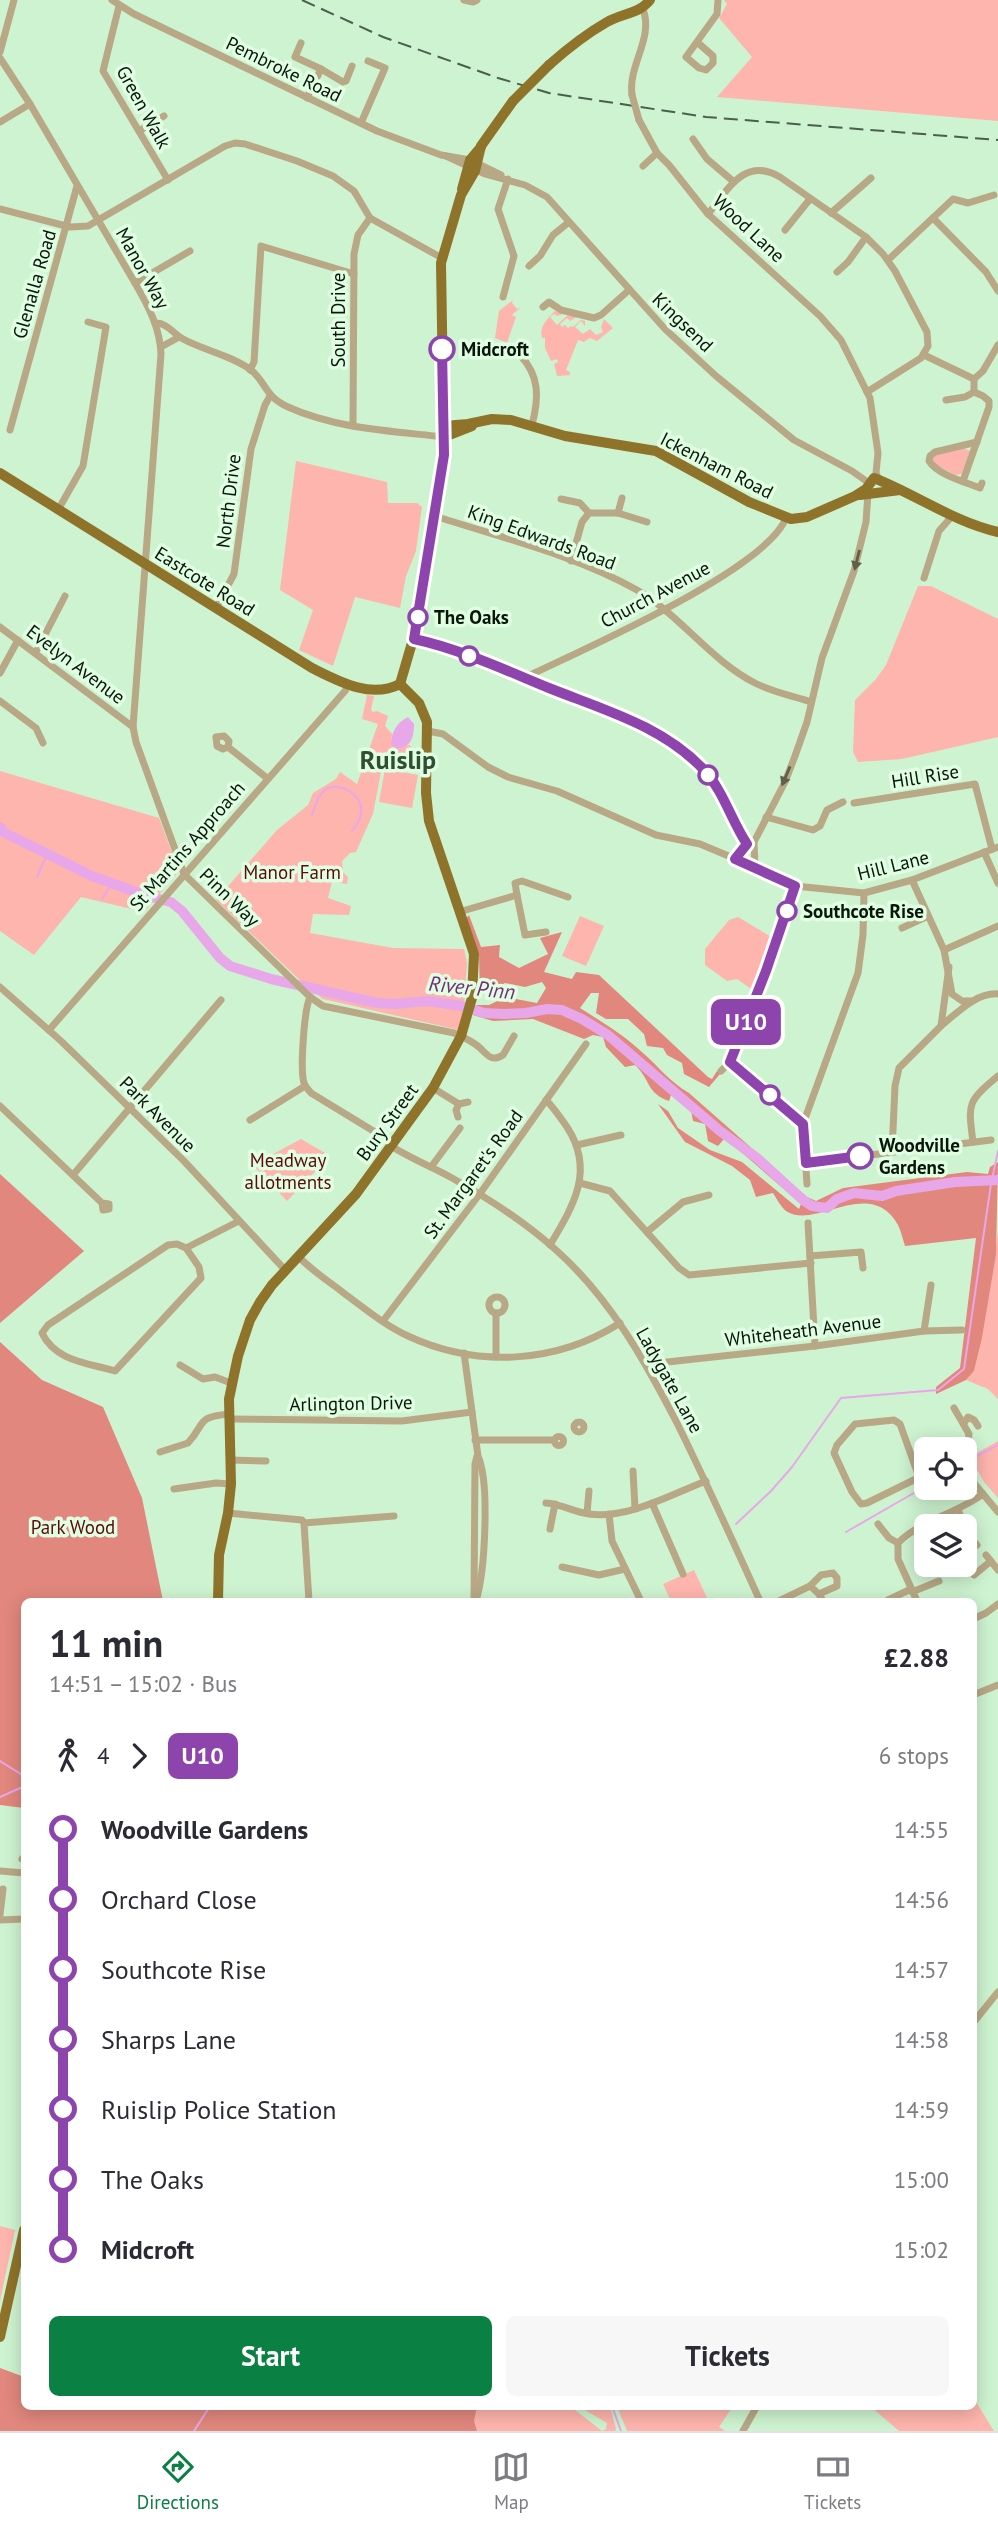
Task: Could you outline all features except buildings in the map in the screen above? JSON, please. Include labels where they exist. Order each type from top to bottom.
[{"type":"main road","points":[[400,684],[414,639],[435,516],[444,437],[439,285],[442,258],[471,166],[513,101],[549,65],[608,21],[643,9],[650,0]]},
{"type":"main road","name":"Ickenham Road","points":[[444,426],[501,419],[532,425],[565,436],[656,451],[749,502],[786,518],[807,517],[874,485]]},
{"type":"main road","name":"Ickenham Road","points":[[444,437],[479,423]]},
{"type":"main road","name":"Eastcote Road","points":[[0,473],[302,662],[349,684],[375,691],[400,684]]},
{"type":"main road","points":[[874,485],[904,491],[998,533]]},
{"type":"main road","name":"Bury Street","points":[[218,1598],[219,1555],[231,1484],[231,1383],[252,1317],[260,1301],[356,1194],[433,1088],[460,1036],[471,999],[474,954],[429,821],[426,793],[428,731],[422,707],[413,694],[400,684]]},
{"type":"main road","points":[[0,2337],[21,2243]]},
{"type":"street","points":[[0,52],[14,0]]},
{"type":"street","name":"Pembroke Road","points":[[112,0],[119,6],[399,141],[471,166]]},
{"type":"street","points":[[464,0],[476,1]]},
{"type":"street","points":[[697,42],[717,14],[718,0]]},
{"type":"street","name":"Green Walk","points":[[119,6],[103,71],[167,180]]},
{"type":"street","name":"Wood Lane","points":[[643,9],[647,31],[632,70],[632,94],[639,120],[657,153],[708,214],[827,323],[848,352],[872,407],[876,473],[856,565],[822,658],[795,756],[759,831],[750,846],[735,859]]},
{"type":"street","points":[[301,43],[295,57],[342,82],[346,81],[352,66]]},
{"type":"street","name":"Manor Way","points":[[0,58],[30,104],[156,323],[161,347],[146,564]]},
{"type":"street","points":[[361,123],[385,68],[368,61]]},
{"type":"street","points":[[307,98],[321,69]]},
{"type":"street","points":[[0,122],[30,104]]},
{"type":"street","points":[[139,131],[164,116]]},
{"type":"street","points":[[693,139],[706,159],[734,182]]},
{"type":"street","points":[[0,209],[66,226],[82,227],[99,222],[234,143],[281,155],[333,176],[354,191],[370,218],[442,258]]},
{"type":"street","points":[[643,166],[657,153]]},
{"type":"street","name":"Kingsend","points":[[471,166],[539,192],[682,345],[769,420],[807,448],[874,485]]},
{"type":"street","points":[[708,214],[734,182],[750,171],[768,171],[866,237],[888,260],[927,332],[929,341],[924,355],[867,392]]},
{"type":"street","points":[[831,213],[871,178]]},
{"type":"street","points":[[503,297],[514,256],[498,209],[508,179]]},
{"type":"street","name":"Glenalla Road","points":[[10,430],[78,186]]},
{"type":"street","points":[[888,260],[933,218],[952,196],[968,203],[994,195]]},
{"type":"street","points":[[785,231],[810,199]]},
{"type":"street","name":"South Drive","points":[[353,426],[354,274],[357,239],[370,218]]},
{"type":"street","points":[[933,218],[986,272],[998,291]]},
{"type":"street","points":[[530,266],[553,235],[569,222]]},
{"type":"street","points":[[835,272],[848,262],[866,237]]},
{"type":"street","points":[[250,370],[254,362],[261,246],[354,274]]},
{"type":"street","points":[[135,283],[190,251]]},
{"type":"street","points":[[543,307],[549,302],[561,310],[594,318],[629,290]]},
{"type":"street","points":[[58,510],[83,466],[106,327],[88,322]]},
{"type":"street","points":[[156,323],[163,324],[179,337],[250,370],[270,396],[304,414],[353,426],[444,437]]},
{"type":"street","points":[[161,347],[179,337]]},
{"type":"street","points":[[974,392],[974,379],[983,370],[998,345]]},
{"type":"street","points":[[520,355],[530,367],[537,387],[538,401],[532,425]]},
{"type":"street","points":[[924,355],[974,379]]},
{"type":"street","points":[[946,400],[965,397],[974,392]]},
{"type":"street","points":[[963,481],[989,403],[986,397],[974,392]]},
{"type":"street","name":"North Drive","points":[[216,608],[234,574],[250,449],[270,396]]},
{"type":"street","points":[[977,442],[935,452],[929,458],[929,463],[980,488],[982,483]]},
{"type":"street","points":[[618,513],[622,498]]},
{"type":"street","points":[[561,499],[580,503],[589,513],[618,513],[646,522]]},
{"type":"street","points":[[571,561],[582,522],[589,513]]},
{"type":"street","points":[[924,578],[939,531],[953,515]]},
{"type":"street","name":"King Edwards Road","points":[[435,516],[571,561],[629,586],[750,680],[811,702]]},
{"type":"street","name":"Church Avenue","points":[[524,678],[664,611],[748,558],[780,530],[786,518]]},
{"type":"street","name":"Pinn Way","points":[[146,564],[133,726],[136,742],[184,874],[308,995],[323,1006],[460,1036]]},
{"type":"street","points":[[36,652],[65,596]]},
{"type":"street","name":"Evelyn Avenue","points":[[0,627],[133,726]]},
{"type":"street","points":[[414,639],[477,659],[524,678],[654,731],[678,746],[702,768],[718,788],[750,846],[755,867]]},
{"type":"street","points":[[0,673],[18,640]]},
{"type":"street","name":"St Martins Approach","points":[[49,1030],[349,684]]},
{"type":"street","points":[[0,701],[36,728],[43,743]]},
{"type":"street","name":"Hill Lane","points":[[428,731],[443,734],[488,767],[508,777],[557,791],[649,832],[700,845],[795,886],[864,892],[912,880],[992,849]]},
{"type":"street","points":[[228,747],[267,778]]},
{"type":"street","name":"Hill Rise","points":[[854,803],[975,784],[992,849]]},
{"type":"street","points":[[766,817],[813,830],[820,826],[827,810],[843,802]]},
{"type":"street","points":[[992,849],[998,883]]},
{"type":"street","points":[[912,880],[944,950],[952,994],[962,1000],[972,1001]]},
{"type":"street","points":[[546,932],[525,935],[515,883],[522,881],[568,897]]},
{"type":"street","points":[[721,1071],[730,1062],[766,971],[795,886]]},
{"type":"street","points":[[807,1184],[803,1124],[858,973],[863,935],[864,892]]},
{"type":"street","points":[[459,912],[517,895]]},
{"type":"street","points":[[902,928],[928,916]]},
{"type":"street","points":[[944,950],[998,926]]},
{"type":"street","points":[[941,1026],[948,967]]},
{"type":"street","name":"Park Avenue","points":[[0,987],[130,1108],[286,1271]]},
{"type":"street","points":[[892,1152],[895,1086],[899,1068],[941,1026],[972,1001],[993,993],[998,994]]},
{"type":"street","points":[[250,1119],[305,1086],[303,1069],[308,995]]},
{"type":"street","points":[[73,1175],[221,1000]]},
{"type":"street","points":[[460,1036],[476,1044],[487,1057],[496,1059],[506,1052],[514,1036]]},
{"type":"street","name":"St. Margaret's Road","points":[[383,1321],[478,1195],[586,1044]]},
{"type":"street","points":[[730,1062],[803,1124]]},
{"type":"street","points":[[973,1142],[969,1108],[978,1093],[998,1076]]},
{"type":"street","name":"Ladygate Lane","points":[[305,1086],[311,1093],[392,1145],[478,1195],[550,1245],[588,1284],[620,1323],[649,1369],[706,1481],[759,1598]]},
{"type":"street","points":[[433,1088],[458,1104],[468,1102]]},
{"type":"street","points":[[546,1100],[562,1119],[577,1145],[581,1167],[580,1183],[568,1213],[550,1245]]},
{"type":"street","points":[[458,1104],[458,1118]]},
{"type":"street","points":[[0,1106],[102,1203]]},
{"type":"street","points":[[431,1167],[460,1128]]},
{"type":"street","points":[[577,1145],[621,1135]]},
{"type":"street","points":[[806,1163],[991,1140]]},
{"type":"street","points":[[580,1183],[610,1191],[679,1268],[693,1275],[861,1252],[863,1268]]},
{"type":"street","points":[[647,1232],[683,1202],[709,1195]]},
{"type":"street","points":[[186,1248],[239,1221]]},
{"type":"street","points":[[808,1223],[815,1346]]},
{"type":"street","points":[[177,1244],[186,1248],[199,1267],[201,1278],[115,1371],[58,1354],[45,1339],[43,1333],[48,1325],[168,1245],[177,1244]]},
{"type":"street","points":[[299,1257],[383,1321],[422,1342],[464,1353],[516,1358],[565,1350],[593,1339],[620,1323]]},
{"type":"street","points":[[924,1331],[931,1285]]},
{"type":"street","points":[[496,1313],[496,1356]]},
{"type":"street","name":"Whiteheath Avenue","points":[[649,1369],[658,1363],[924,1331],[962,1330]]},
{"type":"street","points":[[464,1353],[475,1440],[481,1464],[482,1583],[476,1598]]},
{"type":"street","points":[[180,1365],[203,1379],[215,1377],[231,1383]]},
{"type":"street","points":[[954,1408],[964,1423],[969,1437]]},
{"type":"street","name":"Arlington Drive","points":[[229,1417],[402,1421],[472,1412]]},
{"type":"street","points":[[160,1453],[188,1443],[199,1424],[208,1417],[229,1417]]},
{"type":"street","points":[[964,1423],[968,1417],[978,1426]]},
{"type":"street","points":[[894,1420],[900,1424],[922,1475],[861,1504],[852,1492],[834,1453],[837,1445],[855,1423],[894,1420]]},
{"type":"street","points":[[475,1440],[559,1439],[575,1430]]},
{"type":"street","points":[[231,1460],[267,1461]]},
{"type":"street","points":[[633,1471],[635,1508]]},
{"type":"street","points":[[546,1503],[587,1513],[609,1514],[652,1503],[706,1481]]},
{"type":"street","points":[[181,1498],[177,1489],[216,1483],[231,1484]]},
{"type":"street","points":[[977,1487],[998,1512]]},
{"type":"street","points":[[587,1513],[589,1491]]},
{"type":"street","points":[[898,1543],[910,1533],[958,1510],[983,1494]]},
{"type":"street","points":[[652,1503],[682,1574]]},
{"type":"street","points":[[550,1530],[555,1504]]},
{"type":"street","points":[[958,1510],[960,1514]]},
{"type":"street","points":[[228,1513],[302,1520],[304,1523],[394,1516]]},
{"type":"street","points":[[609,1514],[612,1541],[640,1598]]},
{"type":"street","points":[[304,1523],[309,1598]]},
{"type":"street","points":[[878,1524],[888,1538],[898,1543]]},
{"type":"street","points":[[898,1543],[898,1559],[915,1598]]},
{"type":"street","points":[[977,1571],[988,1558],[998,1570]]},
{"type":"street","points":[[562,1567],[599,1575],[625,1569]]},
{"type":"street","points":[[785,1598],[810,1586],[821,1575],[834,1573],[837,1578],[837,1586],[821,1597],[810,1586]]},
{"type":"street","points":[[893,1598],[939,1581]]},
{"type":"street","points":[[977,1617],[998,1604]]},
{"type":"street","points":[[977,1693],[998,1685]]},
{"type":"street","points":[[0,1871],[21,1872]]},
{"type":"street","points":[[4,1889],[0,1918],[21,1919]]},
{"type":"street","points":[[977,2018],[998,1992]]},
{"type":"street","points":[[743,2431],[755,2410]]},
{"type":"green space","points":[[724,0],[998,0],[998,121],[717,97],[752,57],[719,18],[727,4]]},
{"type":"green space","points":[[513,300],[512,303],[517,309],[521,307],[512,315],[516,317],[507,343],[495,338],[499,311]]},
{"type":"green space","points":[[555,311],[563,314],[550,317],[557,325],[569,314],[577,317],[570,321],[567,318],[560,324],[562,327],[573,327],[581,320],[585,321],[585,326],[581,321],[575,327],[583,334],[590,329],[596,335],[603,332],[601,327],[604,319],[613,328],[597,341],[590,338],[584,342],[578,340],[566,370],[570,375],[557,376],[554,364],[558,362],[557,359],[551,361],[545,348],[545,338],[542,338],[541,334],[542,327],[546,321]]},
{"type":"green space","points":[[964,448],[970,451],[962,474],[955,475],[933,463],[936,455]]},
{"type":"green space","points":[[296,461],[387,482],[388,503],[417,503],[422,507],[416,551],[406,576],[400,608],[355,597],[333,666],[299,650],[313,610],[280,590]]},
{"type":"green space","points":[[918,586],[931,586],[998,619],[998,737],[902,759],[858,762],[853,752],[855,700],[886,665]]},
{"type":"green space","name":"Manor Farm","points":[[367,695],[374,696],[371,710],[373,712],[388,716],[385,726],[392,734],[391,741],[399,749],[409,745],[418,753],[418,771],[406,769],[407,763],[390,758],[383,761],[373,814],[356,852],[350,853],[342,861],[343,872],[348,877],[347,884],[332,881],[328,898],[351,906],[349,915],[313,914],[310,933],[393,948],[464,949],[467,963],[464,1007],[427,1001],[377,1003],[315,990],[306,986],[216,900],[277,830],[308,805],[313,793],[336,779],[340,772],[357,784],[378,724],[362,719]]},
{"type":"green space","points":[[385,769],[418,775],[412,808],[379,802]]},
{"type":"green space","points":[[0,771],[159,818],[179,871],[144,912],[81,897],[34,955],[0,931]]},
{"type":"green space","points":[[469,915],[481,947],[500,945],[499,957],[519,968],[548,954],[540,938],[562,932],[544,972],[572,979],[576,972],[599,975],[708,1077],[712,1079],[717,1071],[720,1074],[709,1087],[684,1074],[682,1063],[667,1055],[663,1048],[647,1046],[644,1034],[628,1019],[606,1019],[596,1013],[599,993],[591,993],[580,1008],[636,1046],[670,1079],[807,1197],[816,1201],[843,1188],[967,1172],[988,1174],[990,1167],[998,1162],[996,1254],[982,1338],[974,1371],[966,1380],[936,1394],[936,1387],[960,1368],[976,1238],[905,1246],[898,1225],[886,1211],[873,1205],[858,1204],[812,1215],[798,1215],[786,1211],[773,1193],[756,1197],[750,1180],[732,1166],[685,1142],[658,1104],[668,1111],[678,1128],[710,1150],[742,1162],[799,1209],[801,1204],[725,1138],[718,1146],[708,1141],[705,1124],[693,1121],[691,1110],[671,1095],[669,1101],[656,1094],[635,1065],[625,1067],[606,1047],[603,1037],[593,1035],[584,1039],[533,1019],[493,1021],[473,1015],[477,1005],[489,1005],[506,997],[537,1003],[546,988],[542,982],[525,987],[505,983],[480,996],[479,954],[464,921]]},
{"type":"green space","points":[[580,916],[604,926],[586,966],[562,956]]},
{"type":"green space","points":[[738,917],[773,938],[754,991],[737,979],[727,981],[705,965],[705,949],[729,920]]},
{"type":"green space","points":[[314,992],[376,1005],[426,1003],[464,1009],[459,1030],[323,999]]},
{"type":"green space","name":"Meadway allotments","points":[[301,1139],[330,1156],[287,1201],[253,1165]]},
{"type":"green space","points":[[0,1174],[84,1251],[0,1323]]},
{"type":"green space","points":[[998,1233],[998,1399],[988,1389],[966,1380],[974,1371],[982,1338]]},
{"type":"green space","name":"Park Wood","points":[[0,1342],[42,1380],[103,1407],[142,1498],[162,1598],[21,1598],[21,1808],[0,1805]]},
{"type":"green space","points":[[998,1441],[998,1498],[977,1470],[977,1453]]},
{"type":"green space","points":[[694,1570],[707,1598],[670,1598],[663,1584]]},
{"type":"green space","points":[[0,2226],[15,2230],[0,2301]]},
{"type":"green space","points":[[0,2368],[21,2376],[21,2410],[575,2410],[602,2431],[0,2431]]},
{"type":"green space","points":[[0,2368],[21,2376],[21,2410],[476,2410],[474,2421],[477,2431],[0,2431]]},
{"type":"green space","points":[[977,2403],[994,2431],[899,2431],[875,2410],[977,2410]]},
{"type":"green space","points":[[585,2410],[611,2410],[615,2431],[602,2431],[606,2429],[607,2423]]},
{"type":"green space","points":[[619,2410],[730,2410],[719,2427],[725,2431],[627,2431]]},
{"type":"shaded area","points":[[408,717],[414,724],[412,737],[408,744],[396,749],[391,744],[393,732]]},
{"type":"waterway","points":[[312,815],[322,792],[330,787],[343,788],[354,795],[361,805],[360,817],[352,831]]},
{"type":"waterway","name":"River Pinn","points":[[0,827],[3,832],[92,876],[171,902],[230,966],[271,979],[377,1003],[427,1001],[462,1006],[484,1013],[505,1014],[562,1010],[582,1019],[608,1035],[812,1206],[827,1208],[837,1199],[854,1193],[882,1196],[896,1191],[955,1182],[998,1180]]},
{"type":"waterway","points":[[37,877],[47,854]]},
{"type":"waterway","points":[[102,899],[112,883]]},
{"type":"waterway","points":[[736,1524],[792,1467],[841,1398],[938,1390],[964,1369],[998,1151]]},
{"type":"waterway","points":[[977,1456],[998,1445]]},
{"type":"waterway","points":[[846,1532],[914,1493]]},
{"type":"waterway","points":[[0,1761],[21,1774]]},
{"type":"waterway","points":[[0,1797],[21,1788]]},
{"type":"waterway","points":[[194,2431],[207,2410]]},
{"type":"waterway","points":[[613,2410],[621,2431]]},
{"type":"railway","points":[[302,0],[383,37],[549,93],[706,117],[998,140]]},
{"type":"bus line","name":"U10","points":[[442,349],[444,455],[414,639],[501,668],[654,731],[678,746],[702,768],[718,788],[747,844],[735,859],[795,886],[766,971],[730,1062],[803,1124],[806,1163],[860,1156]]},
{"type":"place","name":"Midcroft","points":[[442,349]]},
{"type":"place","name":"The Oaks","points":[[418,617]]},
{"type":"place","name":"Southcote Rise","points":[[787,911]]},
{"type":"place","name":"Woodville Gardens","points":[[860,1156]]},
{"type":"district","name":"Ruislip","points":[[398,760]]}]
